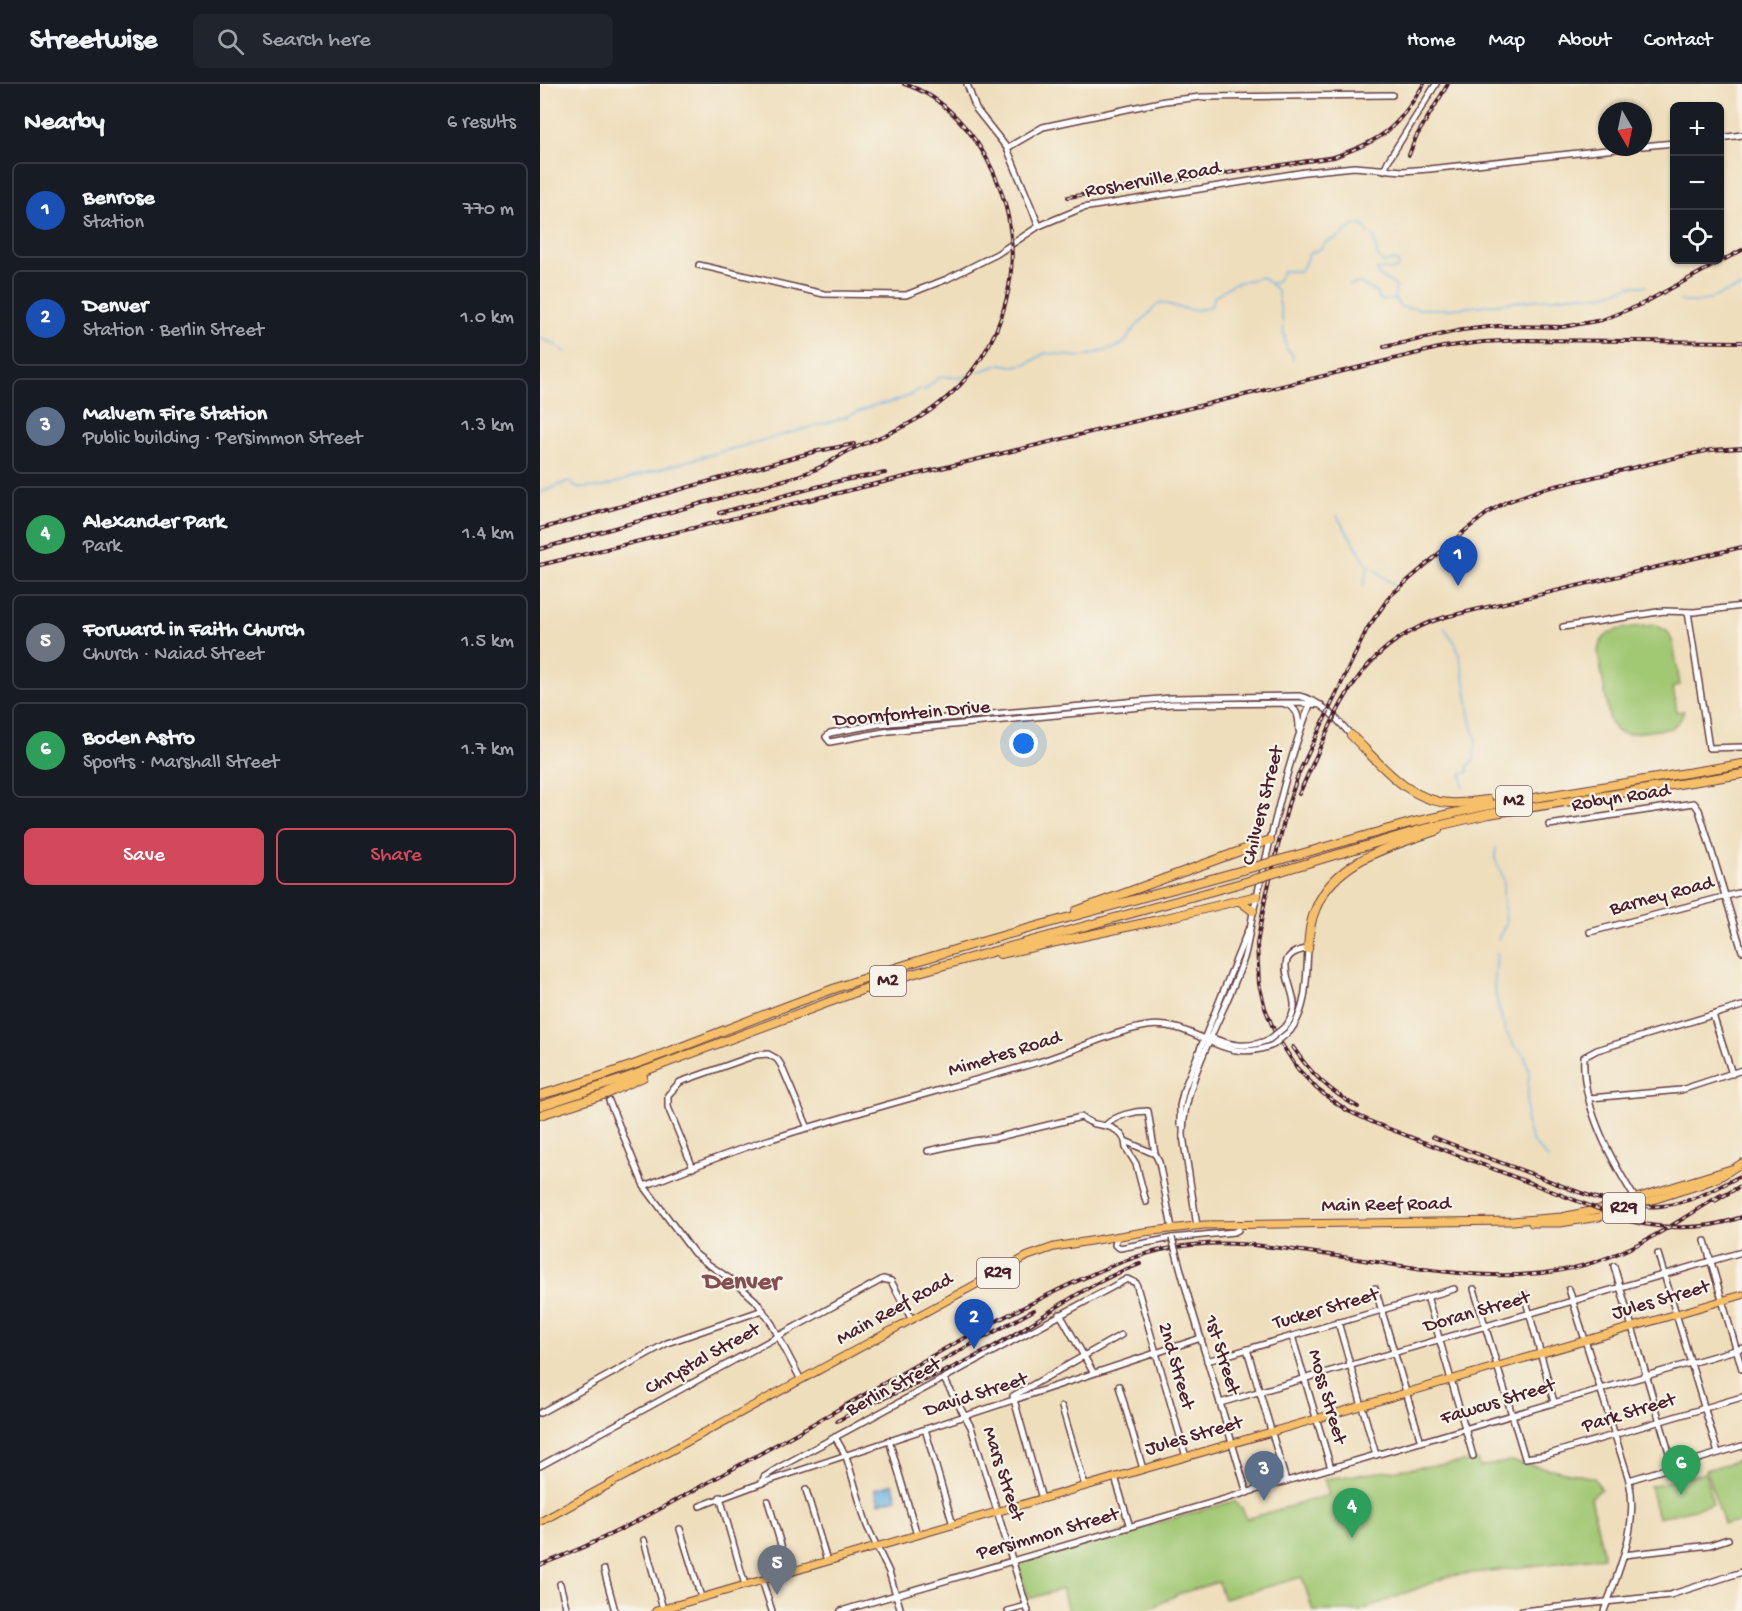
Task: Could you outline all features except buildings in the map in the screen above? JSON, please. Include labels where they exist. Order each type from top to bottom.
[{"type":"highway","points":[[1352,735],[1397,781],[1430,799],[1460,803],[1553,798]]},
{"type":"highway","name":"M2","points":[[540,1106],[587,1092],[849,994],[923,970],[1245,882],[1447,823],[1553,798],[1742,764]]},
{"type":"highway","name":"M2","points":[[540,1095],[620,1069],[867,977],[1448,813],[1742,775]]},
{"type":"highway","points":[[1308,949],[1312,920],[1319,902],[1330,884],[1348,867],[1387,849],[1458,824],[1553,798]]},
{"type":"highway","points":[[1028,930],[1270,840]]},
{"type":"highway","points":[[923,970],[1257,896]]},
{"type":"highway","points":[[1240,901],[1253,911]]},
{"type":"highway","points":[[540,1115],[606,1094],[729,1039]]},
{"type":"main road","name":"Main Reef Road","points":[[540,1522],[1038,1252],[1054,1247],[1197,1226],[1512,1221],[1572,1215],[1614,1208],[1637,1201],[1731,1169],[1742,1163]]},
{"type":"main road","name":"Jules Street","points":[[659,1610],[1742,1295]]},
{"type":"street","points":[[967,84],[976,109],[1007,148],[1039,226]]},
{"type":"street","points":[[1384,170],[1436,84]]},
{"type":"street","points":[[1007,148],[1043,127],[1166,101],[1201,97],[1392,95]]},
{"type":"street","points":[[1724,137],[1742,135]]},
{"type":"street","points":[[1652,145],[1670,143]]},
{"type":"street","name":"Rosherville Road","points":[[699,265],[824,294],[906,295],[938,283],[996,254],[1039,226],[1083,207],[1337,168],[1429,170],[1598,151]]},
{"type":"street","points":[[1563,627],[1664,611],[1704,612],[1742,606]]},
{"type":"street","points":[[1688,612],[1708,748],[1742,747]]},
{"type":"street","name":"Doornfontein Drive","points":[[1299,696],[1312,701],[1173,704],[874,733],[839,741],[830,741],[826,737],[830,733],[879,724],[1171,698],[1299,696]]},
{"type":"street","points":[[1312,701],[1321,705],[1352,735]]},
{"type":"street","name":"Chilvers Street","points":[[1197,1226],[1183,1138],[1185,1107],[1207,1039],[1251,923],[1298,734],[1312,701]]},
{"type":"street","points":[[1283,703],[1296,712],[1299,720],[1298,734]]},
{"type":"street","name":"Robyn Road","points":[[1549,825],[1688,803],[1696,805],[1725,896]]},
{"type":"street","name":"Barney Road","points":[[1590,932],[1742,892]]},
{"type":"street","points":[[1725,896],[1742,951]]},
{"type":"street","points":[[1308,949],[1302,1007],[1298,1018],[1288,1028],[1294,1003],[1286,975],[1286,965],[1295,953],[1308,949]]},
{"type":"street","points":[[1637,1201],[1619,1173],[1605,1144],[1590,1098],[1584,1057],[1588,1053],[1742,1006]]},
{"type":"street","points":[[1713,1015],[1732,1074]]},
{"type":"street","name":"Mimetes Road","points":[[644,1186],[756,1144],[1037,1063],[1134,1029],[1162,1026],[1177,1028],[1207,1039],[1244,1046],[1271,1042],[1288,1028]]},
{"type":"street","points":[[693,1168],[668,1107],[668,1095],[680,1082],[743,1060],[762,1054],[768,1054],[777,1059],[808,1128]]},
{"type":"street","points":[[1590,1098],[1671,1092],[1742,1070]]},
{"type":"street","points":[[609,1101],[644,1186],[694,1253],[753,1297],[763,1310],[801,1380]]},
{"type":"street","points":[[1106,1125],[1114,1118],[1148,1111],[1172,1228]]},
{"type":"street","points":[[928,1151],[974,1140],[995,1138],[1078,1116],[1092,1124],[1106,1125],[1122,1134],[1126,1148],[1136,1164],[1146,1202]]},
{"type":"street","points":[[1125,1141],[1155,1154]]},
{"type":"street","points":[[1116,1237],[1115,1245],[1120,1248],[1172,1238],[1234,1233],[1238,1230],[1239,1224]]},
{"type":"street","name":"1st Street","points":[[1172,1238],[1247,1493]]},
{"type":"street","points":[[1705,1241],[1739,1349],[1742,1369]]},
{"type":"street","name":"Doran Street","points":[[1220,1403],[1742,1252]]},
{"type":"street","points":[[1658,1254],[1718,1453]]},
{"type":"street","points":[[1614,1266],[1673,1466]]},
{"type":"street","name":"Chrystal Street","points":[[540,1466],[881,1280],[891,1281],[912,1320]]},
{"type":"street","name":"Berlin Street","points":[[700,1506],[762,1483],[764,1477],[778,1468],[1122,1281],[1130,1280],[1136,1283]]},
{"type":"street","name":"2nd Street","points":[[1136,1283],[1186,1456]]},
{"type":"street","points":[[1375,1288],[1421,1442]]},
{"type":"street","points":[[1569,1288],[1613,1435],[1629,1480],[1632,1500],[1633,1516],[1624,1555],[1604,1611]]},
{"type":"street","name":"Tucker Street","points":[[1207,1360],[1454,1289]]},
{"type":"street","points":[[1474,1289],[1511,1415]]},
{"type":"street","points":[[1524,1294],[1554,1402]]},
{"type":"street","points":[[1427,1296],[1473,1456]]},
{"type":"street","points":[[540,1413],[667,1343],[763,1310]]},
{"type":"street","points":[[1060,1314],[1093,1372]]},
{"type":"street","points":[[1338,1323],[1376,1455]]},
{"type":"street","points":[[1041,1499],[1012,1400],[1013,1395],[1121,1335]]},
{"type":"street","name":"Moss Street","points":[[1292,1335],[1330,1468]]},
{"type":"street","name":"David Street","points":[[762,1483],[1201,1338]]},
{"type":"street","points":[[1247,1349],[1286,1481]]},
{"type":"street","name":"Fawcus Street","points":[[1264,1488],[1739,1349]]},
{"type":"street","name":"Mars Street","points":[[944,1379],[966,1415],[999,1511],[1027,1608]]},
{"type":"street","points":[[1028,1386],[1032,1393]]},
{"type":"street","points":[[1119,1386],[1143,1469]]},
{"type":"street","name":"Park Street","points":[[1511,1415],[1525,1458],[1546,1455],[1742,1397]]},
{"type":"street","points":[[1062,1407],[1085,1486]]},
{"type":"street","points":[[926,1428],[953,1525]]},
{"type":"street","points":[[835,1437],[846,1456],[867,1526],[878,1547],[901,1611]]},
{"type":"street","points":[[889,1440],[917,1535]]},
{"type":"street","points":[[1629,1480],[1742,1446]]},
{"type":"street","points":[[1115,1477],[1130,1527]]},
{"type":"street","name":"Persimmon Street","points":[[841,1611],[1264,1488]]},
{"type":"street","points":[[806,1490],[827,1562]]},
{"type":"street","points":[[720,1497],[745,1585]]},
{"type":"street","points":[[768,1501],[789,1572]]},
{"type":"street","points":[[680,1529],[701,1597]]},
{"type":"street","points":[[1624,1555],[1710,1545],[1728,1539]]},
{"type":"street","points":[[644,1540],[659,1610]]},
{"type":"street","points":[[604,1570],[615,1611]]},
{"type":"street","points":[[1522,1611],[1676,1594],[1742,1572]]},
{"type":"street","points":[[762,1580],[772,1611]]},
{"type":"street","points":[[560,1584],[567,1611]]},
{"type":"street","points":[[1008,1611],[1027,1608]]},
{"type":"green space","points":[[1656,625],[1668,632],[1673,643],[1680,685],[1673,687],[1677,712],[1684,711],[1680,720],[1672,728],[1628,734],[1618,732],[1610,723],[1598,651],[1601,642],[1606,636],[1620,629]]},
{"type":"green space","points":[[1742,1459],[1742,1522],[1724,1524],[1706,1470]]},
{"type":"green space","points":[[1478,1460],[1479,1467],[1512,1461],[1594,1478],[1601,1489],[1591,1498],[1604,1557],[1449,1576],[1360,1611],[1313,1611],[1302,1577],[1224,1599],[1218,1582],[1178,1594],[1146,1611],[1068,1611],[1062,1589],[1028,1599],[1019,1569],[1020,1562],[1234,1501],[1242,1508],[1246,1519],[1329,1495],[1324,1479]]},
{"type":"green space","points":[[1705,1473],[1713,1504],[1658,1518],[1650,1486]]},
{"type":"water","points":[[893,1484],[897,1498],[879,1503],[875,1489]]},
{"type":"waterway","points":[[1271,283],[1277,282],[1283,271],[1301,271],[1309,254],[1320,249],[1326,242],[1338,238],[1354,225],[1363,225],[1374,237],[1377,255],[1381,261],[1384,263],[1394,260],[1399,265],[1397,269],[1380,269],[1377,273],[1396,287],[1394,298],[1401,307],[1450,309],[1581,295],[1599,296],[1632,286],[1646,286]]},
{"type":"waterway","points":[[978,372],[1002,364],[1012,366],[1027,364],[1045,353],[1082,357],[1115,348],[1125,342],[1132,331],[1160,302],[1185,309],[1204,309],[1210,307],[1215,296],[1233,284],[1262,277],[1277,290],[1283,323]]},
{"type":"waterway","points":[[1349,285],[1360,283],[1376,292],[1378,298],[1383,301],[1393,299]]},
{"type":"waterway","points":[[1680,301],[1704,301],[1742,287]]},
{"type":"waterway","points":[[1283,327],[1286,347]]},
{"type":"waterway","points":[[540,338],[566,352]]},
{"type":"waterway","points":[[1286,349],[1291,352],[1293,360]]},
{"type":"waterway","points":[[540,493],[569,481],[579,488],[603,487],[666,467],[837,420],[875,405],[909,396],[920,389],[924,391],[940,377],[961,378],[967,374]]},
{"type":"waterway","points":[[1337,516],[1368,565],[1394,585]]},
{"type":"waterway","points":[[1363,586],[1368,566]]},
{"type":"waterway","points":[[1444,627],[1455,643],[1459,654],[1476,739],[1475,759],[1468,766],[1469,772],[1462,774],[1463,786]]},
{"type":"waterway","points":[[1496,848],[1495,858],[1504,880],[1506,923],[1498,939]]},
{"type":"waterway","points":[[1497,953],[1494,986],[1498,1006],[1505,1030],[1514,1046],[1524,1054],[1529,1071],[1526,1122],[1532,1141],[1548,1159]]},
{"type":"railway","points":[[540,549],[805,474],[925,414],[960,385],[981,359],[996,330],[1006,300],[1011,267],[1011,235],[1005,202],[986,157],[968,130],[932,97],[904,84]]},
{"type":"railway","points":[[1068,197],[1334,157],[1366,144],[1388,131],[1405,112],[1424,84]]},
{"type":"railway","points":[[1409,155],[1416,137],[1448,84]]},
{"type":"railway","points":[[1384,347],[1462,330],[1498,326],[1563,327],[1602,320],[1642,304],[1742,250]]},
{"type":"railway","points":[[540,565],[1443,347],[1524,340],[1742,342]]},
{"type":"railway","points":[[540,529],[813,452],[854,444]]},
{"type":"railway","points":[[1742,448],[1711,450],[1687,455],[1543,489],[1506,502],[1467,529],[1390,596],[1367,629],[1298,775],[1288,805],[1257,944],[1259,984],[1265,1008],[1276,1035],[1297,1068],[1317,1089],[1348,1111],[1629,1221],[1657,1226],[1686,1227],[1714,1224],[1742,1217]]},
{"type":"railway","points":[[719,513],[839,481],[885,473]]},
{"type":"railway","points":[[1299,794],[1337,711],[1352,687],[1369,665],[1389,646],[1414,629],[1445,617],[1742,547]]},
{"type":"railway","points":[[1293,1047],[1322,1081],[1358,1107]]},
{"type":"railway","points":[[1433,1137],[1595,1198],[1628,1205],[1661,1206],[1683,1202],[1742,1175]]},
{"type":"railway","points":[[1715,1201],[1742,1185]]},
{"type":"railway","points":[[540,1565],[605,1537],[646,1516],[1002,1318],[1115,1264],[1145,1254],[1196,1244],[1215,1243],[1273,1247],[1435,1271],[1506,1275],[1541,1273],[1575,1267],[1624,1251],[1666,1229],[1721,1195]]},
{"type":"railway","points":[[837,1421],[984,1352],[1079,1293],[1140,1264]]},
{"type":"railway","points":[[932,1366],[1034,1310]]},
{"type":"place","name":"Benrose","points":[[1458,586]]},
{"type":"place","name":"Denver","points":[[974,1349]]},
{"type":"place","name":"Boden Astro","points":[[1681,1495]]},
{"type":"place","name":"Malvern Fire Station","points":[[1264,1501]]},
{"type":"place","name":"Alexander Park","points":[[1352,1538]]},
{"type":"place","name":"Forward in Faith Church","points":[[777,1595]]},
{"type":"district","name":"Denver","points":[[742,1283]]}]
